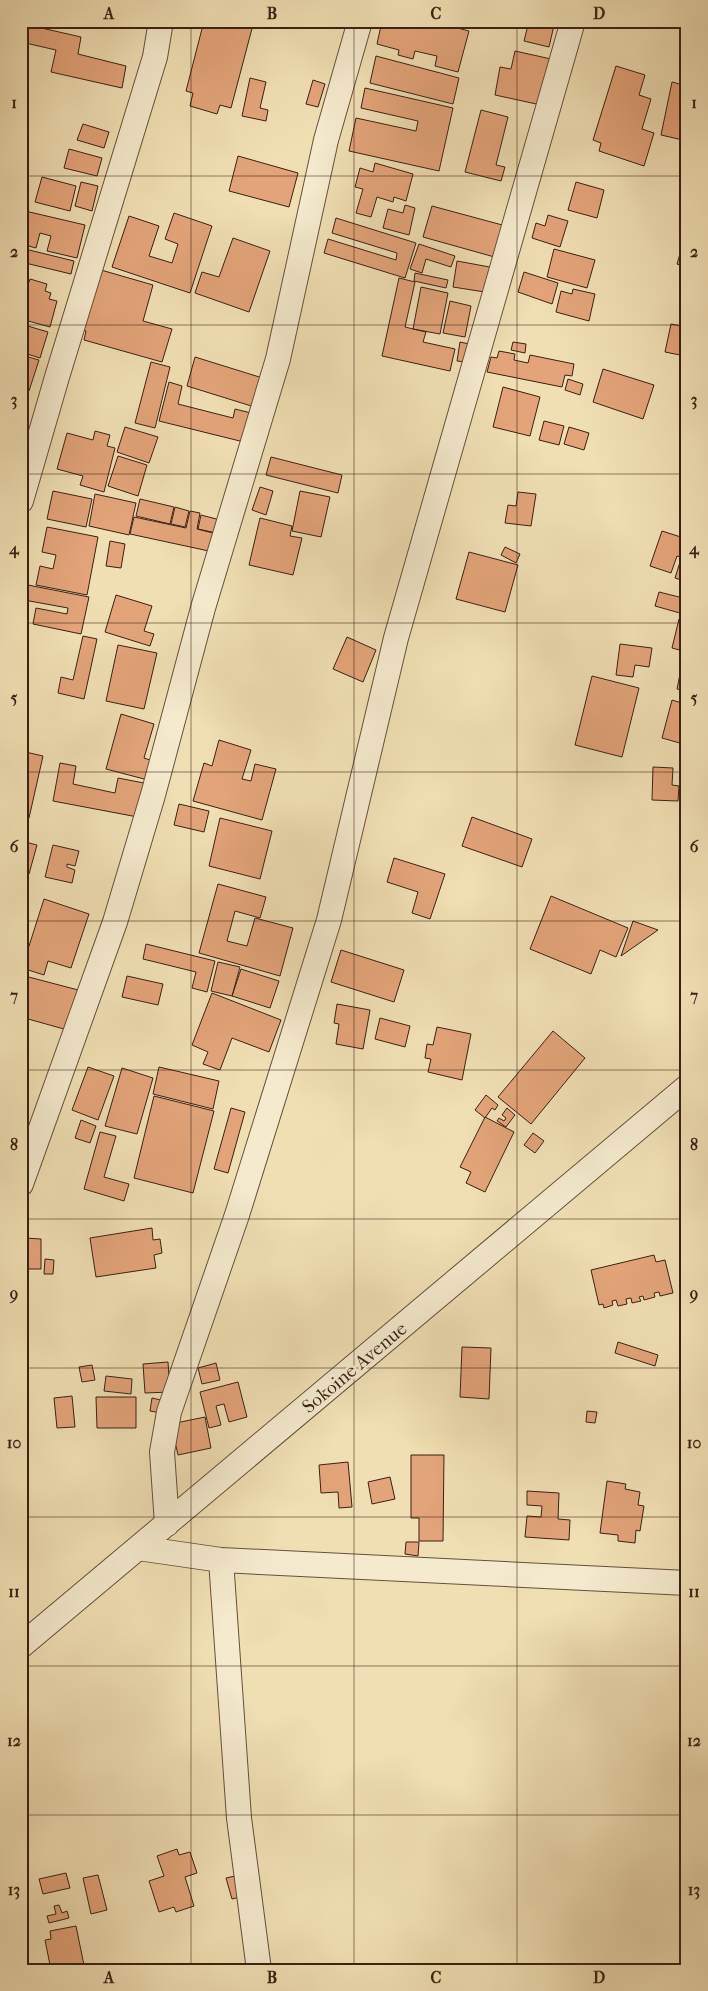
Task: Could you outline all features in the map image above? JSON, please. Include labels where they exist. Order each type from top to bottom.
[{"type":"street","points":[[21,501],[155,57],[162,21]]},
{"type":"street","points":[[21,1184],[115,922],[153,795],[203,608],[278,360],[326,140],[360,21]]},
{"type":"street","points":[[167,1524],[162,1452],[169,1412],[237,1214],[329,920],[396,638],[572,21]]},
{"type":"street","name":"Sokoine Avenue","points":[[21,1646],[687,1087]]},
{"type":"street","points":[[138,1548],[220,1560],[687,1583]]},
{"type":"street","points":[[220,1560],[239,1818],[259,1970]]},
{"type":"building","points":[[204,21],[254,21],[231,108],[220,105],[217,114],[190,106],[193,93],[186,91]]},
{"type":"building","points":[[382,21],[430,21],[469,31],[458,72],[435,66],[437,56],[415,51],[413,59],[398,55],[399,50],[377,44]]},
{"type":"building","points":[[529,21],[555,21],[549,47],[524,41]]},
{"type":"building","points":[[24,24],[81,37],[78,54],[126,66],[122,88],[51,72],[56,50],[21,42]]},
{"type":"building","points":[[515,51],[551,59],[541,105],[495,95],[500,67],[511,69]]},
{"type":"building","points":[[376,56],[459,78],[453,104],[370,83]]},
{"type":"building","points":[[616,66],[645,75],[639,95],[651,99],[642,129],[654,133],[644,166],[599,151],[601,143],[593,140]]},
{"type":"building","points":[[250,78],[266,82],[260,108],[268,110],[266,121],[242,116]]},
{"type":"building","points":[[313,80],[325,84],[318,107],[306,104]]},
{"type":"building","points":[[672,82],[687,86],[687,141],[661,135]]},
{"type":"building","points":[[365,88],[453,108],[439,171],[349,151],[356,118],[416,131],[418,121],[361,108]]},
{"type":"building","points":[[481,110],[508,117],[496,165],[505,167],[501,181],[465,172]]},
{"type":"building","points":[[83,124],[109,132],[104,148],[77,140]]},
{"type":"building","points":[[69,149],[102,158],[97,176],[64,168]]},
{"type":"building","points":[[238,156],[298,173],[289,207],[229,191]]},
{"type":"building","points":[[375,163],[413,174],[406,201],[394,197],[393,202],[377,197],[371,217],[356,213],[363,189],[355,187],[360,168],[373,172]]},
{"type":"building","points":[[42,177],[76,186],[70,211],[35,202]]},
{"type":"building","points":[[81,182],[98,186],[92,211],[75,206]]},
{"type":"building","points":[[576,182],[604,190],[597,218],[568,210]]},
{"type":"building","points":[[405,205],[415,208],[409,235],[383,228],[388,209],[403,213]]},
{"type":"building","points":[[432,206],[506,226],[498,258],[423,237]]},
{"type":"building","points":[[21,210],[85,225],[77,258],[47,251],[51,236],[40,233],[36,248],[21,244]]},
{"type":"building","points":[[174,213],[212,226],[190,293],[112,267],[129,216],[159,226],[149,256],[172,263],[178,244],[165,239]]},
{"type":"building","points":[[548,215],[568,221],[560,247],[532,238],[536,223],[545,226]]},
{"type":"building","points":[[336,218],[416,243],[405,278],[324,253],[328,239],[396,260],[397,253],[332,233]]},
{"type":"building","points":[[233,238],[270,251],[249,312],[195,293],[202,272],[219,277]]},
{"type":"building","points":[[419,244],[455,256],[451,267],[426,259],[422,273],[410,269]]},
{"type":"building","points":[[682,247],[687,248],[687,267],[677,264]]},
{"type":"building","points":[[21,248],[74,261],[71,274],[21,262]]},
{"type":"building","points":[[554,249],[595,260],[587,288],[547,277]]},
{"type":"building","points":[[457,261],[495,268],[491,293],[453,287]]},
{"type":"building","points":[[101,270],[153,285],[143,321],[172,329],[162,362],[84,340],[86,331],[78,328]]},
{"type":"building","points":[[524,272],[558,283],[552,304],[518,292]]},
{"type":"building","points":[[415,273],[448,280],[446,288],[414,281]]},
{"type":"building","points":[[399,278],[415,282],[405,327],[426,332],[423,342],[455,349],[450,371],[382,356]]},
{"type":"building","points":[[30,279],[47,284],[45,291],[51,293],[49,299],[57,301],[50,327],[21,319],[21,285],[27,287]]},
{"type":"building","points":[[421,287],[448,293],[440,334],[413,329]]},
{"type":"building","points":[[573,289],[595,294],[589,321],[556,312],[561,291],[572,294]]},
{"type":"building","points":[[450,301],[471,306],[465,337],[443,333]]},
{"type":"building","points":[[21,324],[48,332],[40,358],[21,352]]},
{"type":"building","points":[[671,324],[687,327],[685,356],[665,352]]},
{"type":"building","points":[[460,342],[474,345],[472,363],[457,361]]},
{"type":"building","points":[[513,342],[526,344],[525,353],[511,350]]},
{"type":"building","points":[[499,351],[515,354],[514,360],[528,363],[530,355],[574,364],[572,376],[565,375],[562,387],[487,372],[491,357],[497,358]]},
{"type":"building","points":[[21,355],[39,360],[29,391],[21,388]]},
{"type":"building","points":[[195,357],[269,380],[261,409],[187,386]]},
{"type":"building","points":[[151,362],[170,367],[155,428],[135,423]]},
{"type":"building","points":[[603,369],[654,385],[643,419],[593,402]]},
{"type":"building","points":[[568,379],[583,384],[580,395],[565,390]]},
{"type":"building","points":[[169,382],[182,386],[178,404],[233,418],[235,409],[259,415],[252,444],[159,421]]},
{"type":"building","points":[[503,387],[540,397],[530,436],[493,427]]},
{"type":"building","points":[[544,421],[564,426],[559,445],[539,440]]},
{"type":"building","points":[[125,427],[158,437],[149,463],[117,452]]},
{"type":"building","points":[[569,427],[589,433],[584,450],[564,444]]},
{"type":"building","points":[[95,431],[110,435],[107,446],[115,448],[104,492],[80,485],[83,476],[57,469],[67,433],[93,440]]},
{"type":"building","points":[[118,456],[147,465],[138,496],[108,486]]},
{"type":"building","points":[[271,457],[342,475],[338,493],[266,475]]},
{"type":"building","points":[[260,487],[273,491],[266,515],[252,510]]},
{"type":"building","points":[[53,491],[92,499],[86,527],[47,519]]},
{"type":"building","points":[[300,491],[330,497],[321,537],[292,531]]},
{"type":"building","points":[[518,492],[536,494],[531,526],[505,523],[508,505],[516,506]]},
{"type":"building","points":[[95,494],[136,503],[129,535],[89,526]]},
{"type":"building","points":[[140,499],[174,507],[170,524],[136,516]]},
{"type":"building","points":[[175,507],[189,511],[185,527],[171,524]]},
{"type":"building","points":[[190,511],[200,513],[197,529],[221,535],[218,553],[130,534],[134,517],[186,528]]},
{"type":"building","points":[[201,515],[224,521],[221,534],[198,529]]},
{"type":"building","points":[[260,518],[292,526],[290,536],[302,538],[293,575],[249,565]]},
{"type":"building","points":[[47,527],[98,537],[87,595],[36,585],[40,566],[53,569],[56,555],[42,552]]},
{"type":"building","points":[[662,531],[687,539],[687,559],[677,556],[671,573],[650,566]]},
{"type":"building","points":[[110,541],[125,544],[121,568],[106,566]]},
{"type":"building","points":[[505,547],[520,554],[516,563],[501,555]]},
{"type":"building","points":[[469,552],[518,565],[505,612],[456,599]]},
{"type":"building","points":[[680,562],[687,565],[687,582],[675,578]]},
{"type":"building","points":[[28,585],[89,597],[81,634],[33,624],[36,608],[67,614],[68,608],[24,600]]},
{"type":"building","points":[[659,592],[687,599],[687,615],[655,606]]},
{"type":"building","points":[[116,595],[152,606],[144,631],[154,634],[150,646],[105,632]]},
{"type":"building","points":[[679,619],[687,621],[687,652],[672,648]]},
{"type":"building","points":[[83,636],[97,639],[84,699],[58,693],[61,677],[73,680]]},
{"type":"building","points":[[347,637],[376,650],[363,682],[333,669]]},
{"type":"building","points":[[620,644],[652,648],[649,667],[635,665],[633,677],[616,675]]},
{"type":"building","points":[[118,645],[157,653],[144,709],[106,701]]},
{"type":"building","points":[[684,654],[687,655],[687,691],[677,689]]},
{"type":"building","points":[[592,676],[639,688],[622,757],[575,745]]},
{"type":"building","points":[[687,696],[687,745],[662,738],[672,700],[685,704]]},
{"type":"building","points":[[121,714],[154,724],[144,758],[153,761],[148,780],[106,769]]},
{"type":"building","points":[[219,740],[251,750],[242,779],[251,781],[255,764],[276,769],[262,820],[193,801],[204,763],[212,766]]},
{"type":"building","points":[[21,751],[43,756],[29,818],[21,816]]},
{"type":"building","points":[[60,763],[76,766],[73,784],[115,793],[118,778],[149,784],[143,818],[53,801]]},
{"type":"building","points":[[653,767],[673,768],[672,785],[679,786],[678,801],[652,800]]},
{"type":"building","points":[[179,804],[209,811],[204,832],[174,825]]},
{"type":"building","points":[[472,817],[532,839],[522,867],[462,846]]},
{"type":"building","points":[[220,818],[272,831],[260,879],[209,866]]},
{"type":"building","points":[[21,841],[37,845],[29,874],[21,872]]},
{"type":"building","points":[[53,845],[79,851],[75,866],[67,864],[67,867],[75,870],[72,883],[45,877]]},
{"type":"building","points":[[394,858],[445,874],[430,919],[412,913],[418,892],[387,882]]},
{"type":"building","points":[[218,884],[266,897],[260,918],[235,911],[227,941],[247,946],[255,918],[293,928],[280,976],[199,953]]},
{"type":"building","points":[[551,896],[628,928],[616,957],[600,950],[591,974],[530,949]]},
{"type":"building","points":[[44,899],[89,914],[71,968],[48,961],[44,975],[22,968]]},
{"type":"building","points":[[633,921],[658,930],[621,956]]},
{"type":"building","points":[[146,944],[215,961],[207,992],[192,988],[196,972],[143,959]]},
{"type":"building","points":[[341,950],[404,970],[394,1002],[331,982]]},
{"type":"building","points":[[218,962],[240,967],[232,996],[211,991]]},
{"type":"building","points":[[241,969],[279,981],[270,1008],[232,996]]},
{"type":"building","points":[[21,975],[82,991],[71,1031],[21,1017]]},
{"type":"building","points":[[127,976],[163,984],[158,1005],[122,997]]},
{"type":"building","points":[[212,993],[281,1020],[269,1052],[232,1038],[220,1070],[203,1064],[208,1052],[192,1045]]},
{"type":"building","points":[[337,1004],[370,1010],[363,1049],[336,1044],[339,1024],[334,1023]]},
{"type":"building","points":[[380,1018],[410,1026],[405,1047],[375,1039]]},
{"type":"building","points":[[437,1027],[471,1034],[462,1080],[428,1072],[431,1059],[425,1058],[427,1044],[433,1045]]},
{"type":"building","points":[[553,1031],[585,1058],[531,1124],[498,1097]]},
{"type":"building","points":[[88,1067],[114,1076],[98,1120],[72,1110]]},
{"type":"building","points":[[159,1067],[219,1081],[213,1109],[153,1094]]},
{"type":"building","points":[[122,1068],[153,1078],[137,1134],[105,1126]]},
{"type":"building","points":[[486,1095],[498,1105],[495,1110],[492,1108],[485,1118],[475,1110]]},
{"type":"building","points":[[154,1096],[214,1111],[193,1193],[134,1178]]},
{"type":"building","points":[[231,1108],[245,1112],[228,1173],[214,1169]]},
{"type":"building","points":[[507,1108],[515,1115],[506,1127],[497,1121],[499,1118],[504,1121],[506,1118],[502,1115]]},
{"type":"building","points":[[485,1117],[514,1132],[485,1192],[466,1183],[471,1172],[460,1167]]},
{"type":"building","points":[[81,1120],[96,1126],[90,1143],[75,1138]]},
{"type":"building","points":[[100,1132],[116,1136],[104,1177],[129,1184],[124,1201],[84,1189]]},
{"type":"building","points":[[533,1133],[544,1141],[535,1153],[524,1145]]},
{"type":"building","points":[[152,1228],[153,1240],[160,1239],[162,1253],[154,1255],[156,1268],[96,1277],[90,1238]]},
{"type":"building","points":[[25,1238],[41,1239],[41,1269],[21,1269],[21,1250],[25,1250]]},
{"type":"building","points":[[654,1255],[656,1262],[665,1260],[673,1293],[660,1296],[659,1292],[654,1293],[655,1297],[644,1300],[643,1296],[639,1297],[641,1301],[632,1303],[631,1298],[626,1299],[627,1304],[618,1306],[616,1300],[612,1301],[613,1305],[604,1308],[603,1304],[599,1305],[591,1270]]},
{"type":"building","points":[[45,1259],[54,1260],[53,1274],[44,1274]]},
{"type":"building","points":[[618,1342],[658,1355],[655,1366],[615,1353]]},
{"type":"building","points":[[462,1347],[491,1348],[489,1399],[460,1397]]},
{"type":"building","points":[[168,1362],[170,1392],[145,1393],[143,1364]]},
{"type":"building","points":[[216,1363],[220,1380],[202,1384],[198,1368]]},
{"type":"building","points":[[92,1365],[95,1380],[82,1382],[79,1367]]},
{"type":"building","points":[[106,1376],[132,1379],[131,1394],[104,1391]]},
{"type":"building","points":[[238,1382],[247,1417],[229,1422],[224,1404],[216,1406],[221,1425],[209,1428],[200,1392]]},
{"type":"building","points":[[72,1396],[75,1427],[57,1428],[54,1398]]},
{"type":"building","points":[[96,1397],[136,1397],[136,1428],[97,1428]]},
{"type":"building","points":[[152,1398],[165,1401],[162,1413],[150,1411]]},
{"type":"building","points":[[587,1411],[597,1412],[595,1423],[586,1422]]},
{"type":"building","points":[[205,1417],[211,1448],[178,1455],[171,1424]]},
{"type":"building","points":[[411,1455],[444,1455],[443,1541],[419,1541],[419,1518],[411,1518]]},
{"type":"building","points":[[348,1462],[352,1507],[339,1508],[338,1492],[321,1493],[319,1465]]},
{"type":"building","points":[[390,1477],[395,1499],[372,1504],[368,1482]]},
{"type":"building","points":[[607,1481],[626,1484],[625,1489],[640,1492],[638,1505],[644,1506],[640,1531],[636,1530],[635,1543],[618,1541],[618,1535],[600,1533]]},
{"type":"building","points":[[527,1491],[559,1493],[558,1519],[570,1520],[569,1540],[525,1537],[527,1516],[541,1517],[542,1506],[527,1505]]},
{"type":"building","points":[[406,1542],[419,1542],[418,1556],[405,1554]]},
{"type":"building","points":[[177,1849],[179,1855],[190,1852],[197,1873],[185,1877],[194,1906],[176,1912],[174,1907],[159,1912],[149,1881],[164,1876],[157,1856]]},
{"type":"building","points":[[66,1873],[70,1888],[43,1894],[39,1879]]},
{"type":"building","points":[[98,1875],[107,1910],[91,1914],[83,1878]]},
{"type":"building","points":[[239,1875],[244,1896],[232,1899],[226,1878]]},
{"type":"building","points":[[59,1905],[62,1913],[67,1911],[69,1918],[49,1923],[47,1916],[56,1914],[54,1906]]},
{"type":"building","points":[[76,1926],[85,1970],[51,1970],[45,1940],[51,1939],[50,1931]]},
{"type":"building","points":[[21,1951],[24,1951],[26,1970],[21,1970]]}]
